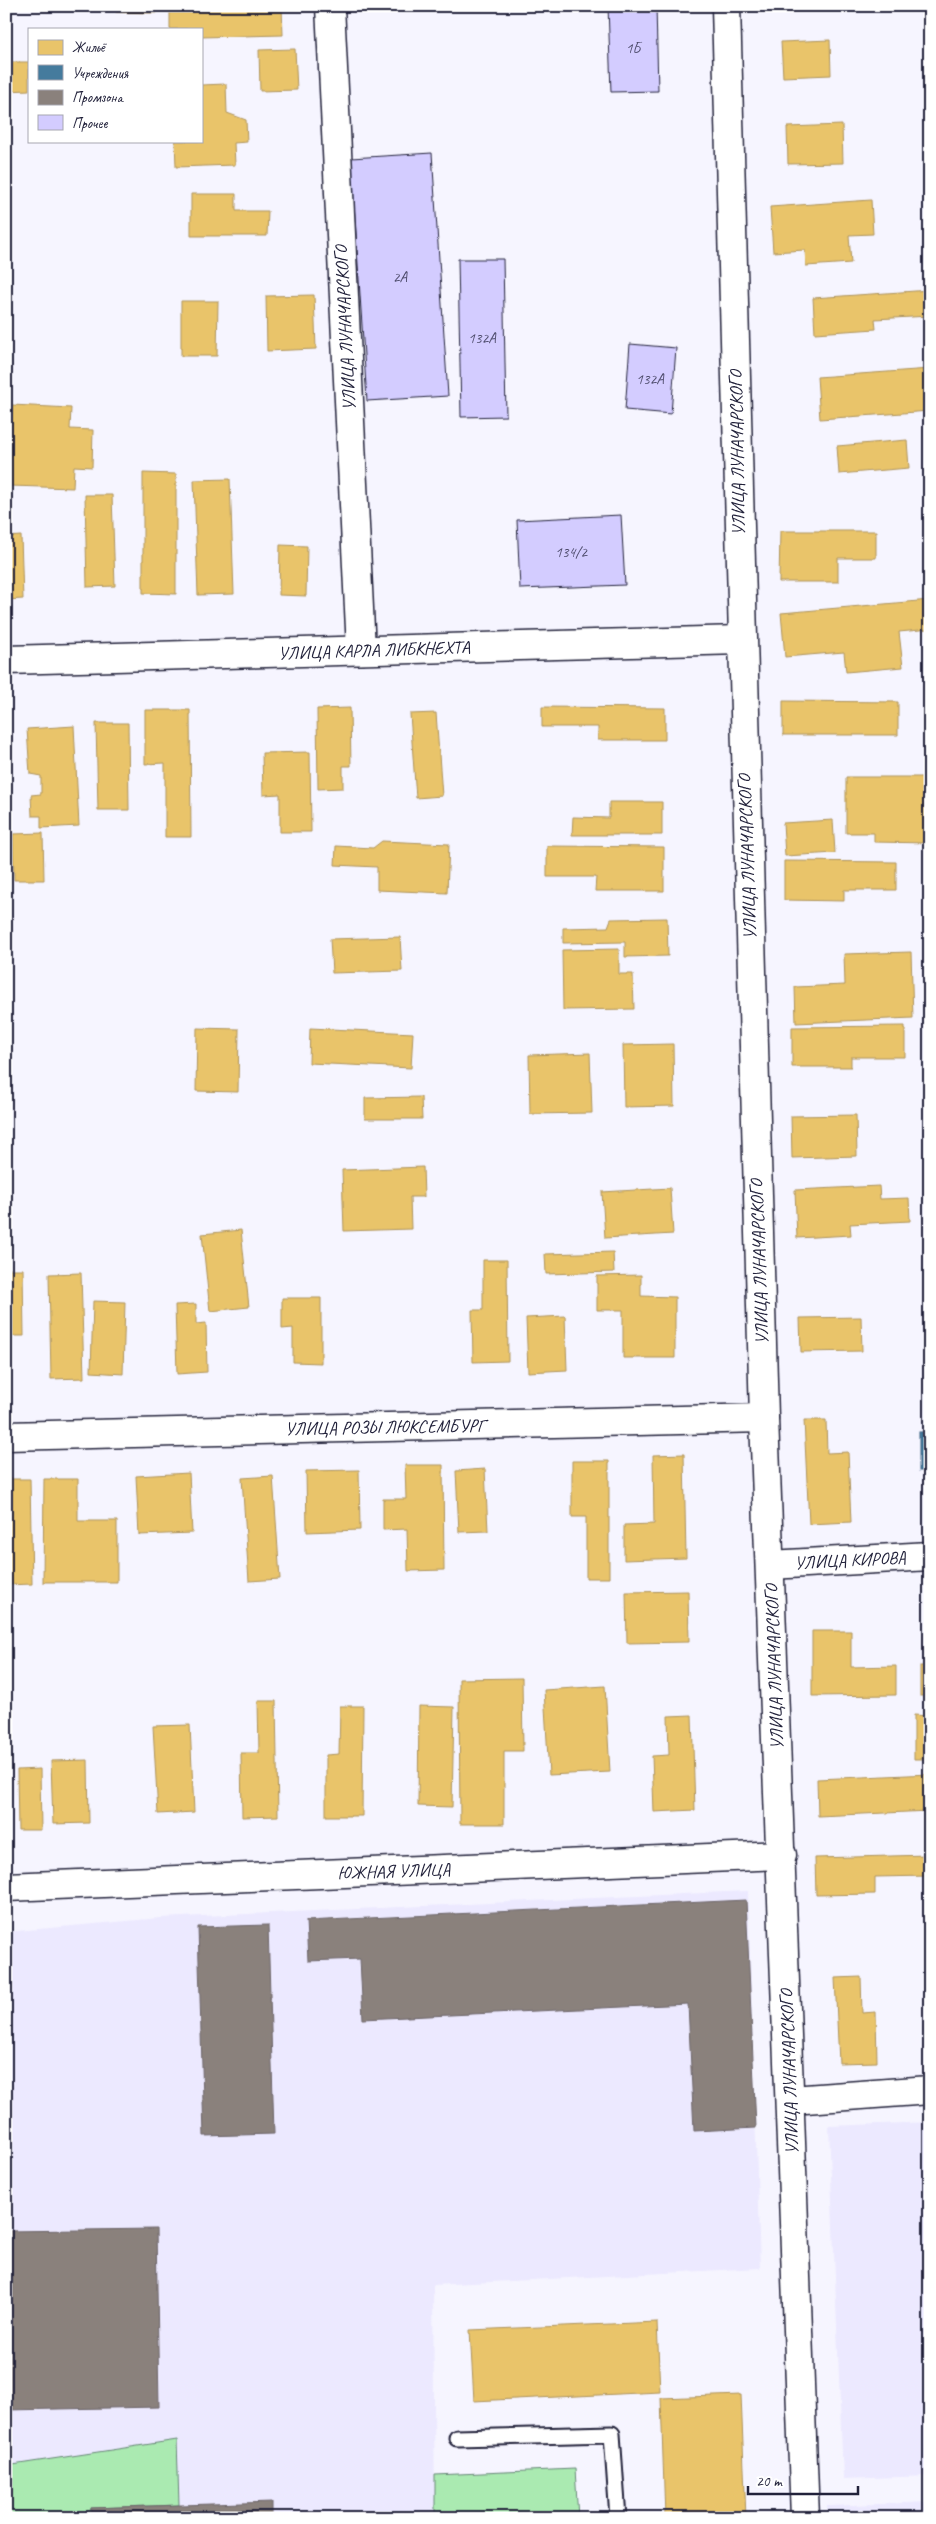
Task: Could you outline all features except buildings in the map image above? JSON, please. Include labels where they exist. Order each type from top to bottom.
[{"type":"street","name":"УЛИЦА ЛУНАЧАРСКОГО","points":[[330,6],[361,650]]},
{"type":"street","name":"УЛИЦА ЛУНАЧАРСКОГО","points":[[726,6],[741,640],[764,1418],[782,1855],[805,2518]]},
{"type":"street","name":"УЛИЦА КАРЛА ЛИБКНЕХТА","points":[[6,660],[741,640]]},
{"type":"street","name":"УЛИЦА РОЗЫ ЛЮКСЕМБУРГ","points":[[6,1436],[764,1418]]},
{"type":"street","name":"УЛИЦА КИРОВА","points":[[770,1565],[930,1556]]},
{"type":"street","name":"ЮЖНАЯ УЛИЦА","points":[[6,1887],[782,1855]]},
{"type":"street","points":[[790,2100],[930,2090]]},
{"type":"lane","points":[[457,2438],[612,2434],[618,2518]]},
{"type":"shaded area","points":[[748,1891],[760,2268],[433,2285],[435,2518],[272,2518],[271,2502],[179,2505],[177,2440],[6,2466],[6,1932],[160,1918]]},
{"type":"shaded area","points":[[930,2122],[930,2476],[843,2479],[829,2126]]},
{"type":"shaded area","points":[[930,2502],[930,2518],[828,2518],[827,2506]]},
{"type":"green space","points":[[177,2440],[179,2505],[91,2508],[91,2518],[6,2518],[6,2466]]},
{"type":"green space","points":[[575,2469],[578,2518],[435,2518],[435,2475]]}]
